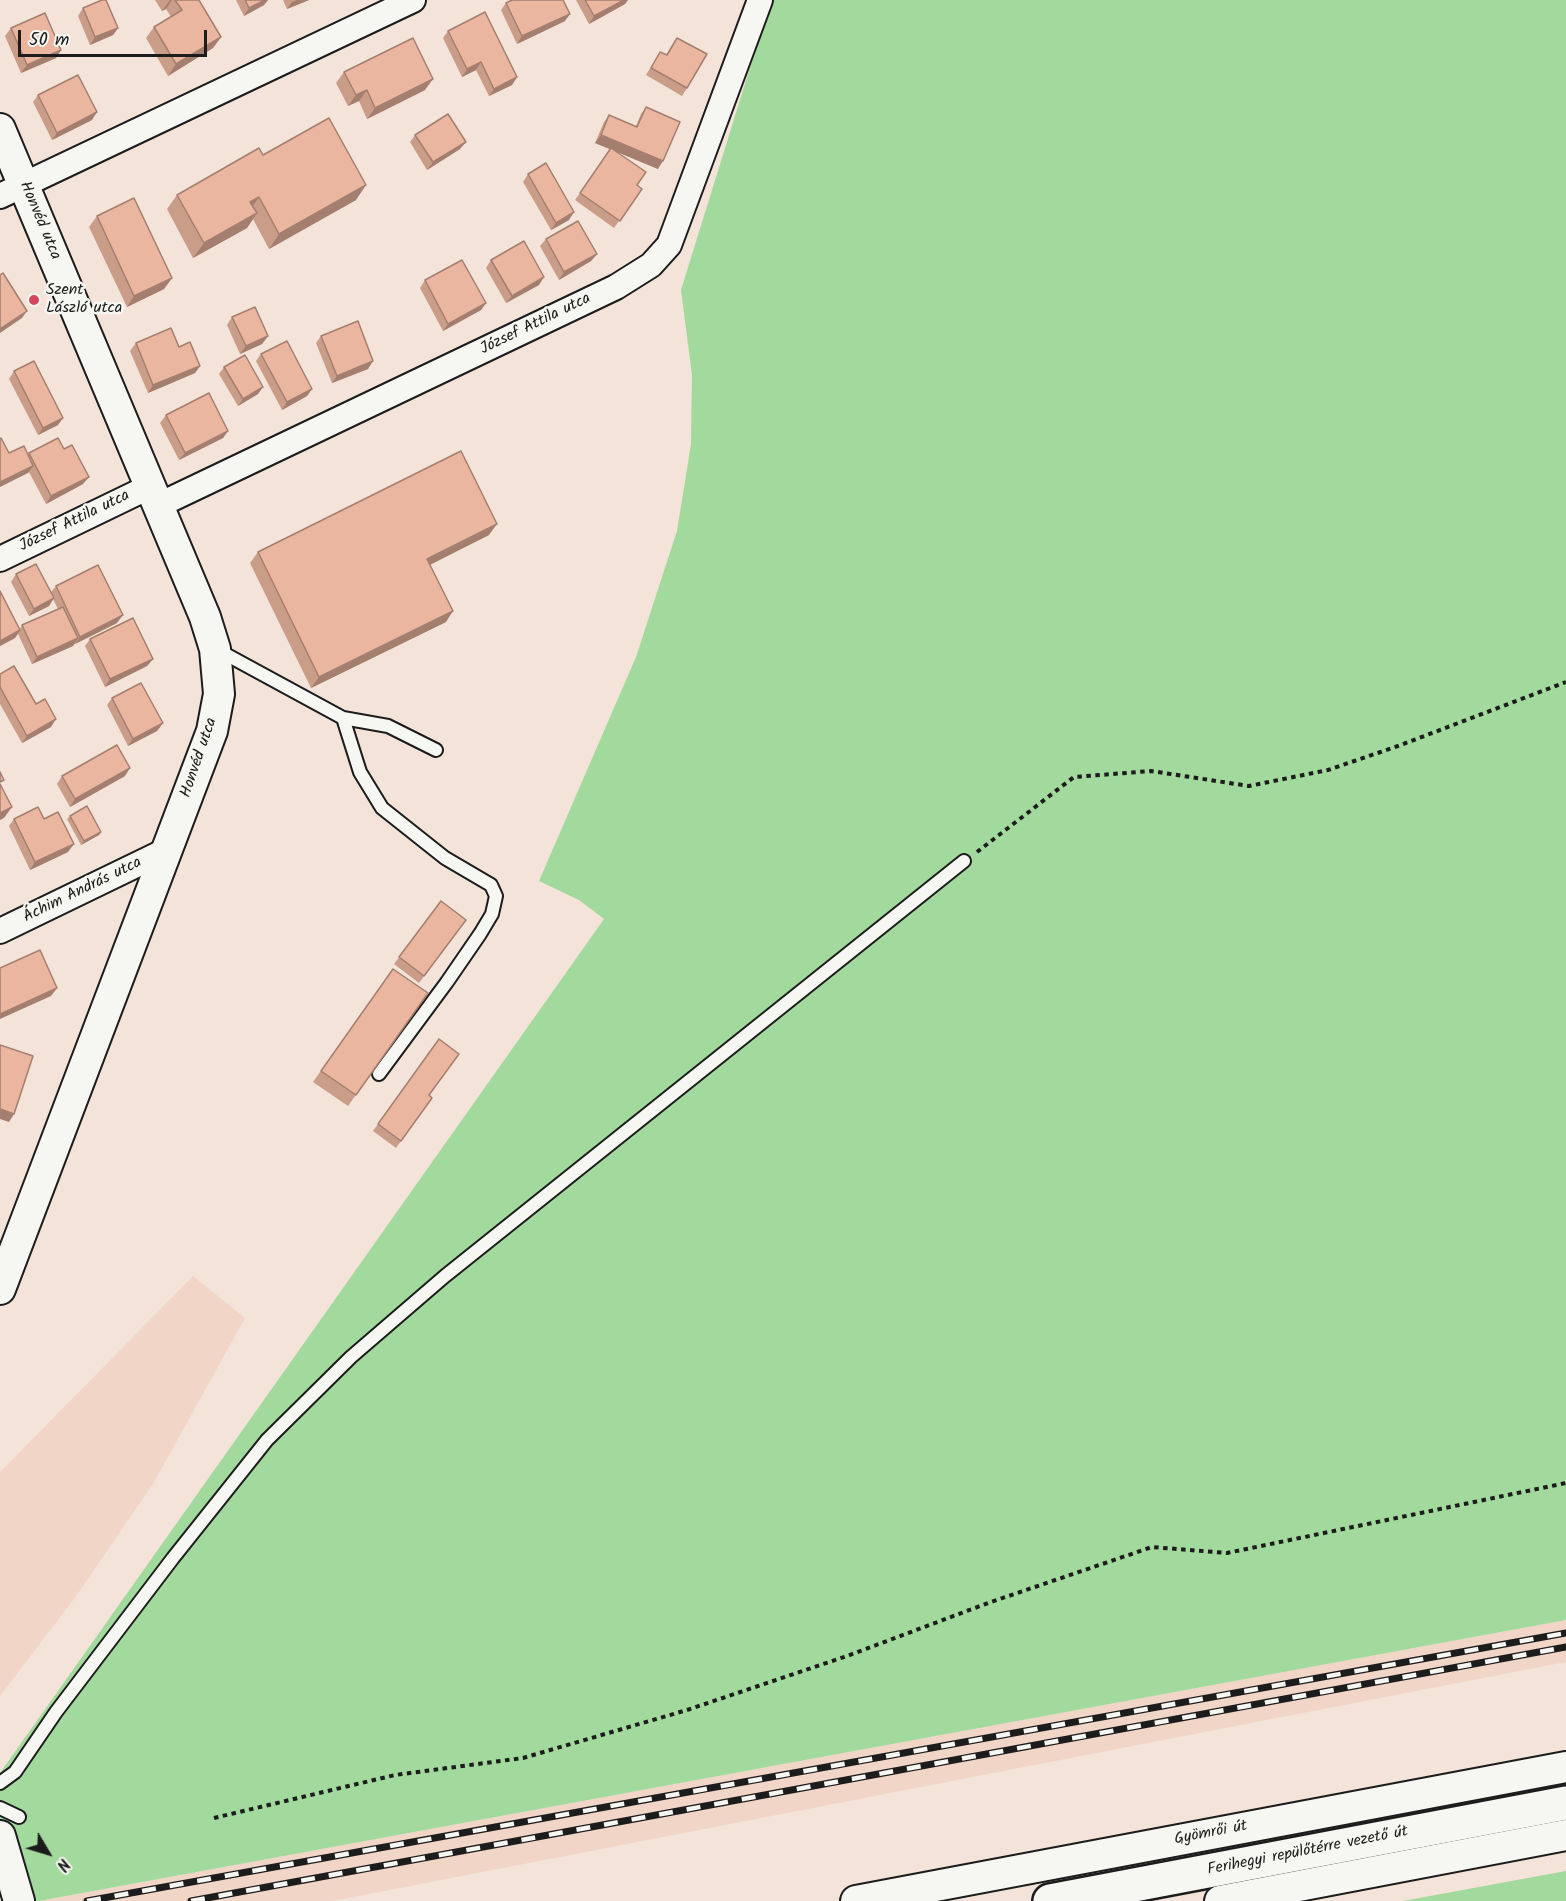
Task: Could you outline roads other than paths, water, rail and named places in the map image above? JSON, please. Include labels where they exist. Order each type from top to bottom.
[{"type":"main road","name":"Ferihegyi repülőtérre vezető út","points":[[1050,1901],[1566,1803]]},
{"type":"street","points":[[12,191],[413,0]]},
{"type":"street","name":"József Attila utca","points":[[0,559],[155,496],[616,287],[651,266],[669,245],[760,0]]},
{"type":"street","name":"Honvéd utca","points":[[0,129],[12,191],[155,496],[205,617],[215,648],[219,694],[212,731],[0,1289]]},
{"type":"street","name":"Áchim András utca","points":[[0,932],[165,851]]},
{"type":"street","name":"Gyömrői út","points":[[856,1901],[1566,1767]]},
{"type":"street","points":[[10,1826],[19,1901]]},
{"type":"street","points":[[1220,1901],[1566,1835]]},
{"type":"lane","points":[[215,648],[343,717],[388,726],[436,750]]},
{"type":"lane","points":[[343,717],[360,772],[382,808],[445,858],[491,885],[496,896],[492,914],[480,934],[379,1074]]},
{"type":"lane","points":[[0,1783],[15,1772],[84,1676],[267,1440],[351,1357],[445,1276],[964,861]]},
{"type":"lane","points":[[0,1808],[10,1826]]},
{"type":"railway","points":[[87,1901],[1566,1633]]},
{"type":"railway","points":[[191,1901],[1566,1647]]},
{"type":"place","name":"Szent László utca","points":[[34,300]]}]
